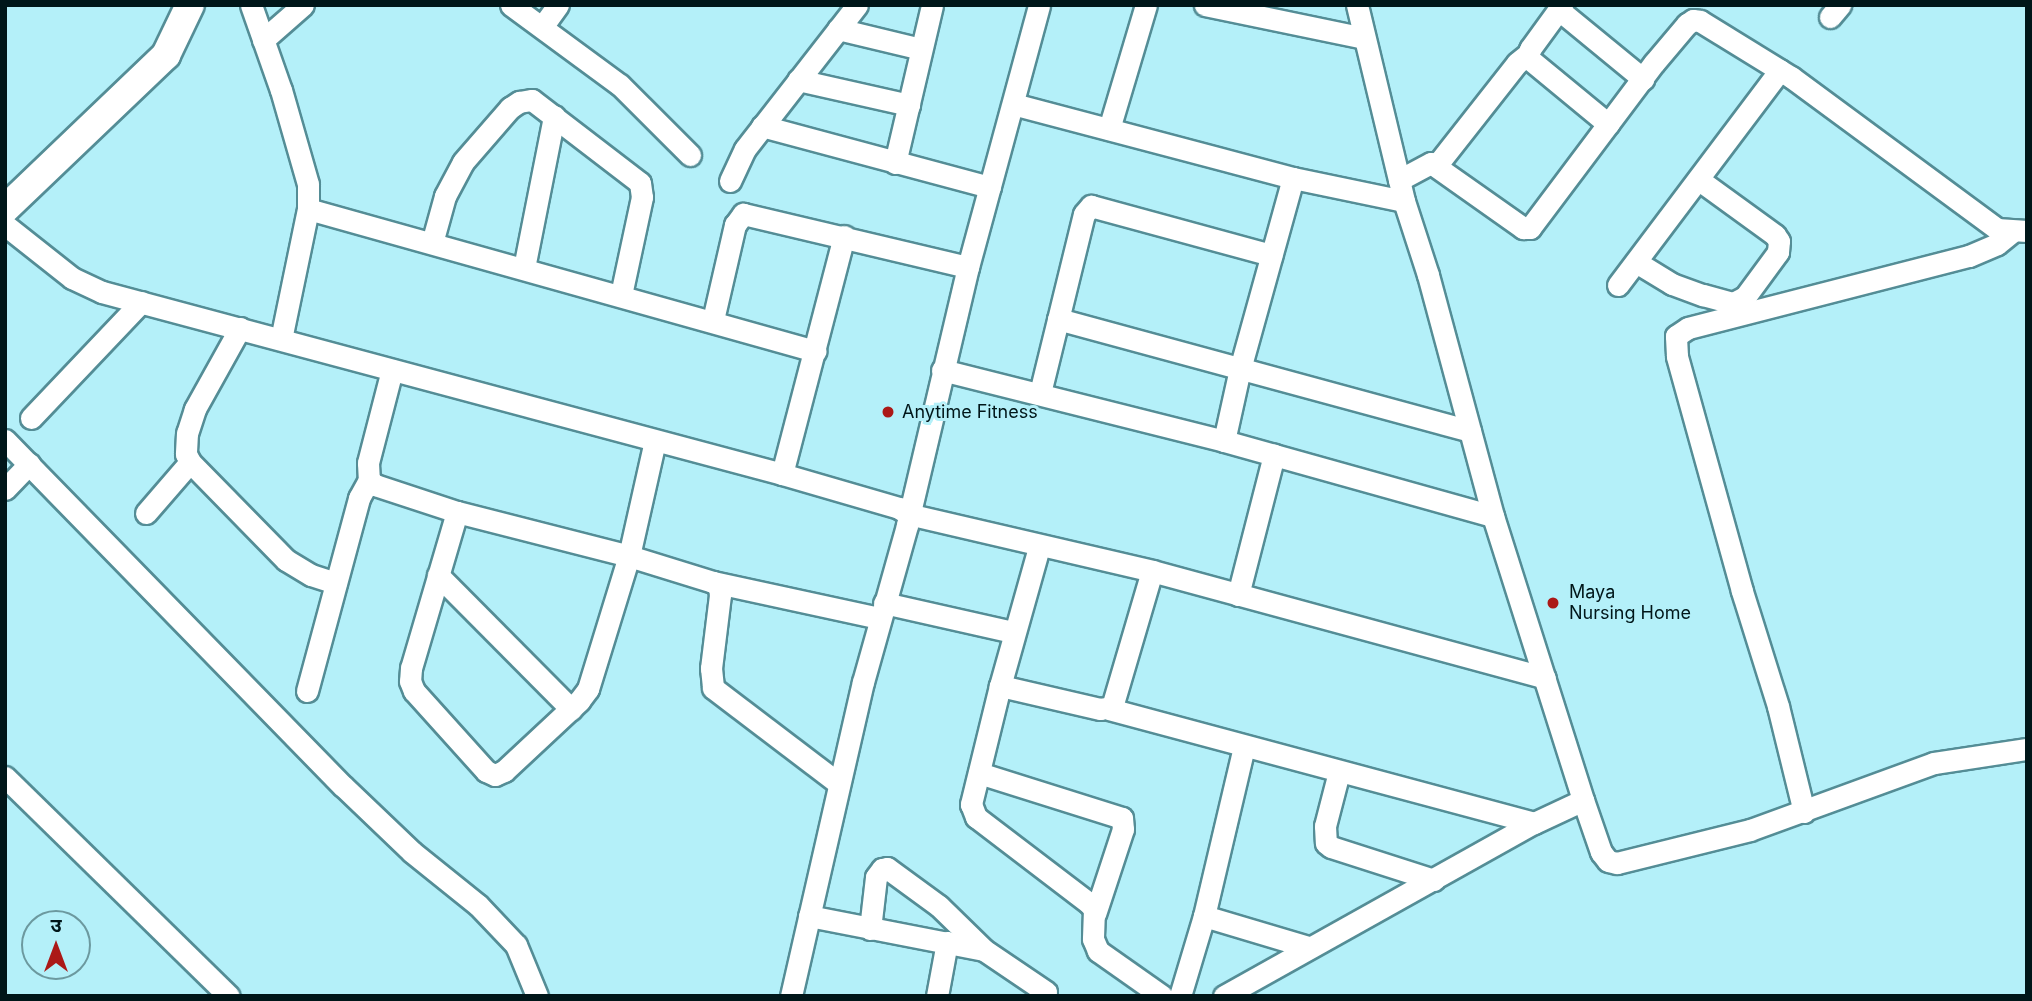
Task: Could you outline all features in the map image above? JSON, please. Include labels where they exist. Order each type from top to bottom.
[{"type":"main road","points":[[5,209],[166,55],[190,5]]},
{"type":"street","points":[[251,5],[303,159],[308,184],[308,209],[281,339]]},
{"type":"street","points":[[263,40],[303,5]]},
{"type":"street","points":[[511,5],[637,99],[690,155]]},
{"type":"street","points":[[542,27],[558,5]]},
{"type":"street","points":[[730,181],[745,149],[857,5]]},
{"type":"street","points":[[895,163],[932,5]]},
{"type":"street","points":[[791,996],[838,783],[881,611],[908,514],[968,267],[1039,5]]},
{"type":"street","points":[[1109,129],[1146,5]]},
{"type":"street","points":[[1205,5],[1364,38]]},
{"type":"street","points":[[1357,5],[1402,190],[1493,516],[1583,800],[1601,852],[1608,861],[1617,863],[1750,830],[1804,812],[1903,771],[1934,762],[2027,749]]},
{"type":"street","points":[[1680,5],[1696,20],[1780,69],[1997,229],[2019,231]]},
{"type":"street","points":[[1436,166],[1517,63],[1528,54],[1560,8],[1643,79]]},
{"type":"street","points":[[1402,190],[1428,163],[1523,228],[1530,228],[1643,79],[1687,24],[1696,20]]},
{"type":"street","points":[[838,29],[922,49]]},
{"type":"street","points":[[1528,54],[1534,65],[1608,124]]},
{"type":"street","points":[[1618,285],[1780,69]]},
{"type":"street","points":[[798,80],[909,105]]},
{"type":"street","points":[[432,243],[445,195],[457,171],[510,108],[519,102],[532,100],[640,183],[642,197],[621,295]]},
{"type":"street","points":[[1013,104],[1293,178],[1402,190]]},
{"type":"street","points":[[524,268],[554,116]]},
{"type":"street","points":[[762,126],[990,187]]},
{"type":"street","points":[[1224,441],[1240,369],[1293,178]]},
{"type":"street","points":[[1636,262],[1672,284],[1733,303],[1742,301],[1778,252],[1777,237],[1698,178]]},
{"type":"street","points":[[1040,393],[1084,214],[1091,206],[1271,255]]},
{"type":"street","points":[[308,209],[713,320],[815,351]]},
{"type":"street","points":[[713,320],[735,225],[743,214],[968,267]]},
{"type":"street","points":[[5,225],[72,278],[102,292],[782,474],[899,508],[908,514],[1039,547],[1152,571],[1545,678]]},
{"type":"street","points":[[1804,812],[1778,706],[1742,591],[1677,356],[1676,336],[1688,328],[1969,256],[2019,231]]},
{"type":"street","points":[[782,474],[844,236]]},
{"type":"street","points":[[31,418],[141,302]]},
{"type":"street","points":[[1058,320],[1470,431]]},
{"type":"street","points":[[240,328],[218,364],[190,422],[185,446],[190,462],[286,560],[311,575],[336,583]]},
{"type":"street","points":[[307,691],[359,498],[369,480],[368,463],[392,370]]},
{"type":"street","points":[[942,370],[1224,441],[1493,516]]},
{"type":"street","points":[[5,439],[343,786],[412,852],[478,905],[516,945],[537,996]]},
{"type":"street","points":[[457,512],[411,668],[410,681],[414,691],[486,771],[495,775],[504,771],[571,709],[588,689],[629,556],[655,441]]},
{"type":"street","points":[[1238,595],[1274,455]]},
{"type":"street","points":[[146,513],[190,462]]},
{"type":"street","points":[[5,489],[29,464]]},
{"type":"street","points":[[369,480],[375,485],[457,512],[629,556],[713,582],[1013,632]]},
{"type":"street","points":[[1039,547],[1013,632],[971,804],[976,817],[1089,903],[1095,914]]},
{"type":"street","points":[[1109,709],[1115,703],[1152,571]]},
{"type":"street","points":[[438,575],[571,709]]},
{"type":"street","points":[[713,582],[719,586],[720,594],[711,668],[713,688],[838,783]]},
{"type":"street","points":[[1000,686],[1109,709],[1534,823]]},
{"type":"street","points":[[1180,996],[1204,916],[1244,747]]},
{"type":"street","points":[[1339,772],[1325,826],[1326,843],[1434,880]]},
{"type":"street","points":[[979,773],[1122,818],[1123,829],[1095,914],[1093,939],[1098,951],[1161,996]]},
{"type":"street","points":[[5,777],[229,996]]},
{"type":"street","points":[[1224,996],[1534,823],[1583,800]]},
{"type":"street","points":[[870,929],[876,877],[882,869],[887,868],[939,906],[984,950],[1046,992]]},
{"type":"street","points":[[808,916],[984,950]]},
{"type":"street","points":[[1204,916],[1308,947]]},
{"type":"street","points":[[937,996],[947,942]]},
{"type":"place","name":"Anytime Fitness","points":[[888,412]]},
{"type":"place","name":"Maya Nursing Home","points":[[1553,603]]}]
